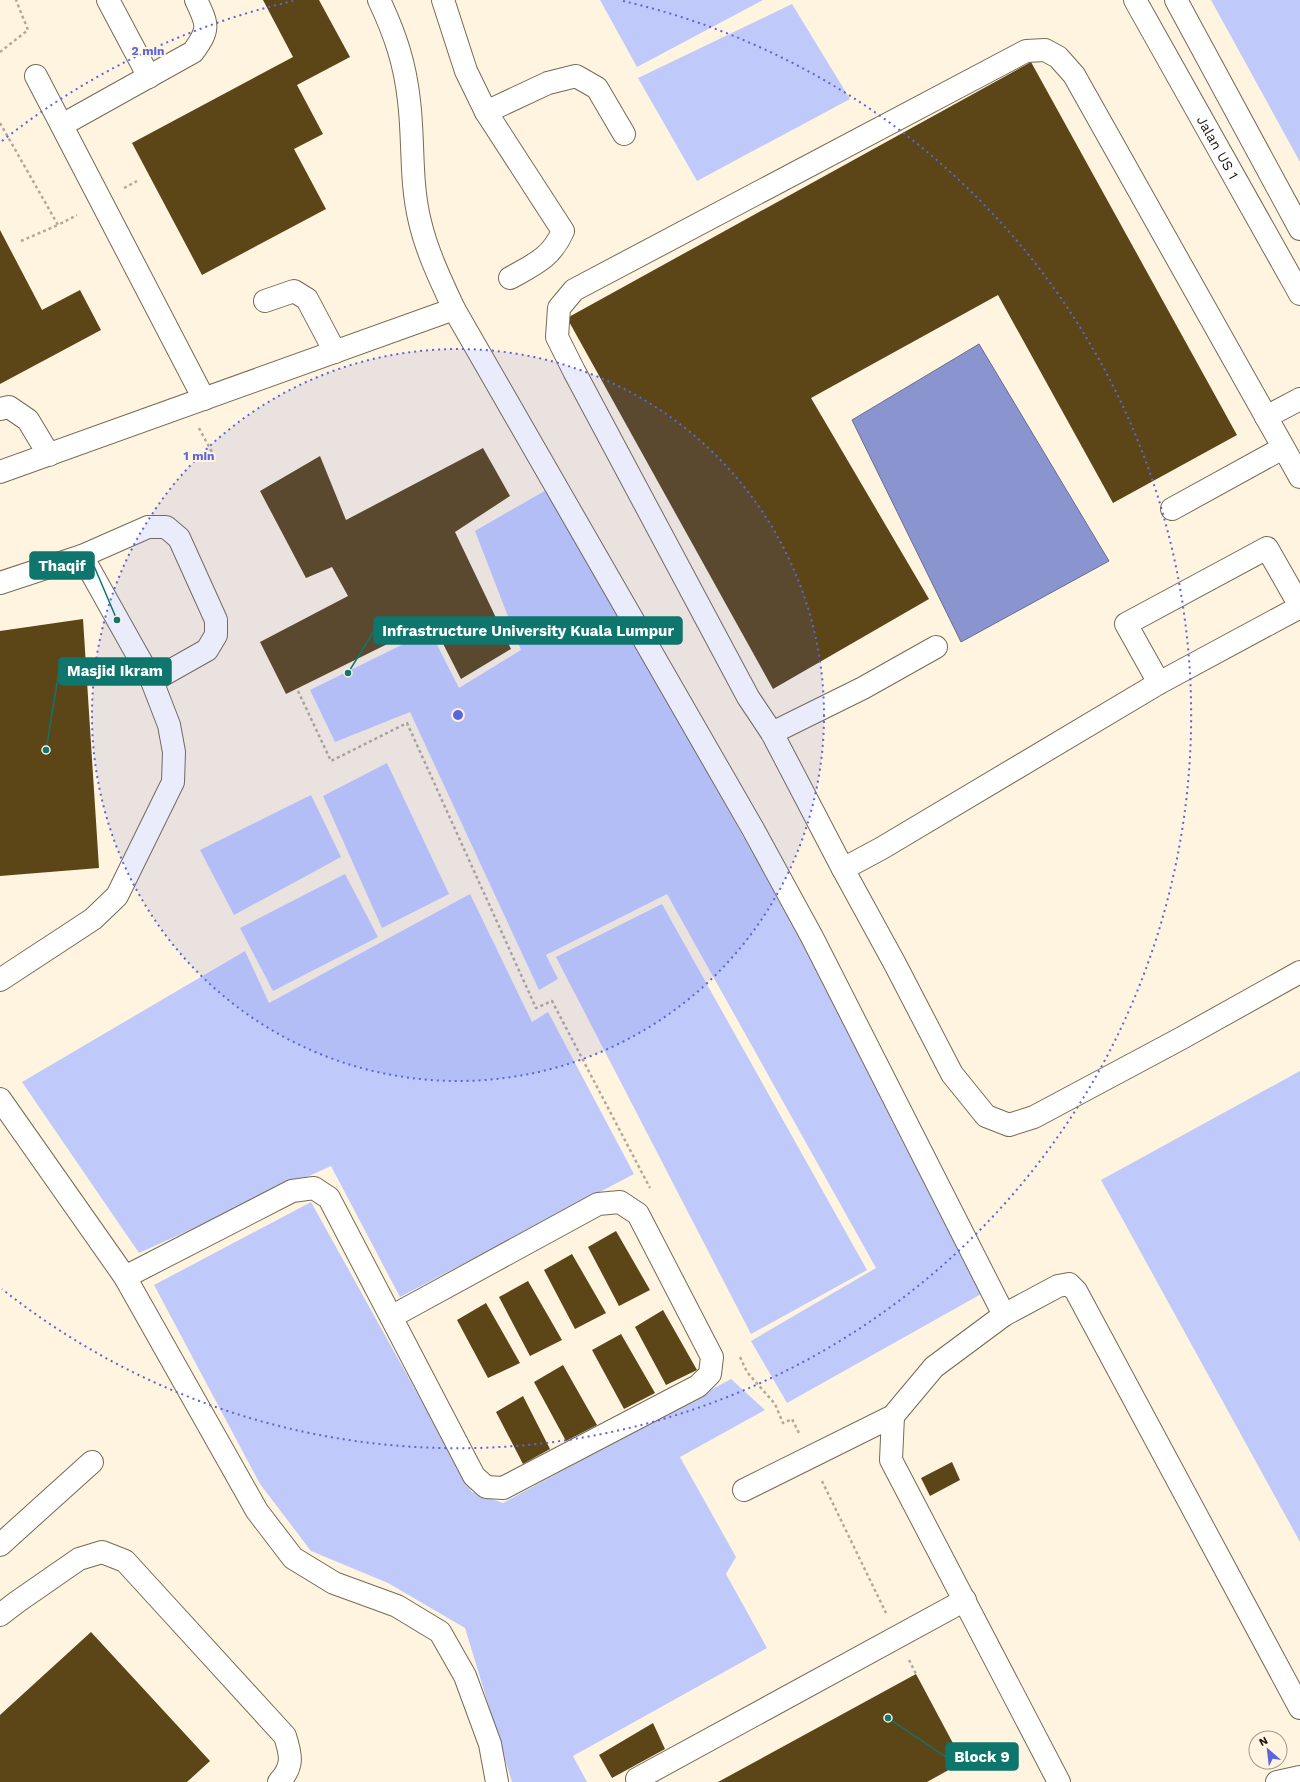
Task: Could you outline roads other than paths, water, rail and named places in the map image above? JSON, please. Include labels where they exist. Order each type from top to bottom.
[{"type":"street","points":[[108,0],[149,77]]},
{"type":"street","points":[[62,125],[193,52],[204,37],[205,20],[196,0]]},
{"type":"street","points":[[378,0],[393,30],[404,66],[410,102],[413,175],[420,221],[434,265],[454,309],[757,836],[812,937],[1004,1315]]},
{"type":"street","points":[[443,0],[466,71],[486,112],[563,231],[556,245],[542,260],[510,278]]},
{"type":"street","name":"Jalan US 1","points":[[1135,0],[1300,294]]},
{"type":"street","points":[[1176,0],[1300,229]]},
{"type":"street","points":[[1300,477],[1074,75],[1058,57],[1045,50],[1026,51],[574,290],[559,308],[556,337],[748,697],[772,732],[952,1074],[986,1116],[1009,1125],[1034,1117],[1180,1039],[1300,972]]},
{"type":"street","points":[[36,76],[62,125],[196,402]]},
{"type":"street","points":[[486,112],[548,83],[576,76],[597,88],[624,134]]},
{"type":"street","points":[[265,301],[294,291],[307,299],[335,352]]},
{"type":"street","points":[[0,472],[454,309]]},
{"type":"street","points":[[1266,417],[1300,399]]},
{"type":"street","points":[[0,409],[8,407],[28,420],[49,455]]},
{"type":"street","points":[[1172,509],[1283,448]]},
{"type":"street","points":[[0,583],[82,556],[148,527],[166,527],[179,538],[216,620],[216,635],[207,650],[152,681]]},
{"type":"street","points":[[843,869],[882,848],[1159,683],[1300,607],[1266,548],[1126,624],[1159,683]]},
{"type":"street","points":[[0,980],[93,919],[117,896],[174,782],[174,752],[169,725],[152,681],[82,556]]},
{"type":"street","points":[[772,732],[863,688],[936,647]]},
{"type":"street","points":[[0,1100],[125,1277],[257,1511],[293,1558],[334,1583],[397,1606],[440,1632],[465,1676],[490,1744],[497,1782]]},
{"type":"street","points":[[125,1277],[292,1191],[314,1188],[329,1198],[391,1317],[474,1476],[486,1487],[502,1488],[698,1386],[710,1374],[712,1357],[638,1214],[620,1202],[598,1204],[391,1317]]},
{"type":"street","points":[[744,1490],[893,1416],[934,1367],[1004,1315],[1058,1286],[1069,1284],[1076,1291],[1300,1708]]},
{"type":"street","points":[[893,1416],[891,1460],[1059,1782]]},
{"type":"street","points":[[0,1545],[92,1462]]},
{"type":"street","points":[[0,1616],[17,1602],[79,1559],[102,1552],[125,1561],[285,1736],[291,1756],[286,1774],[279,1782]]},
{"type":"street","points":[[637,1779],[965,1600]]},
{"type":"street","points":[[1277,1782],[1300,1777]]},
{"type":"place","name":"Thaqif","points":[[117,620]]},
{"type":"place","name":"Infrastructure University Kuala Lumpur","points":[[348,673]]},
{"type":"place","name":"Masjid Ikram","points":[[46,750]]},
{"type":"place","name":"Block 9","points":[[888,1718]]}]
